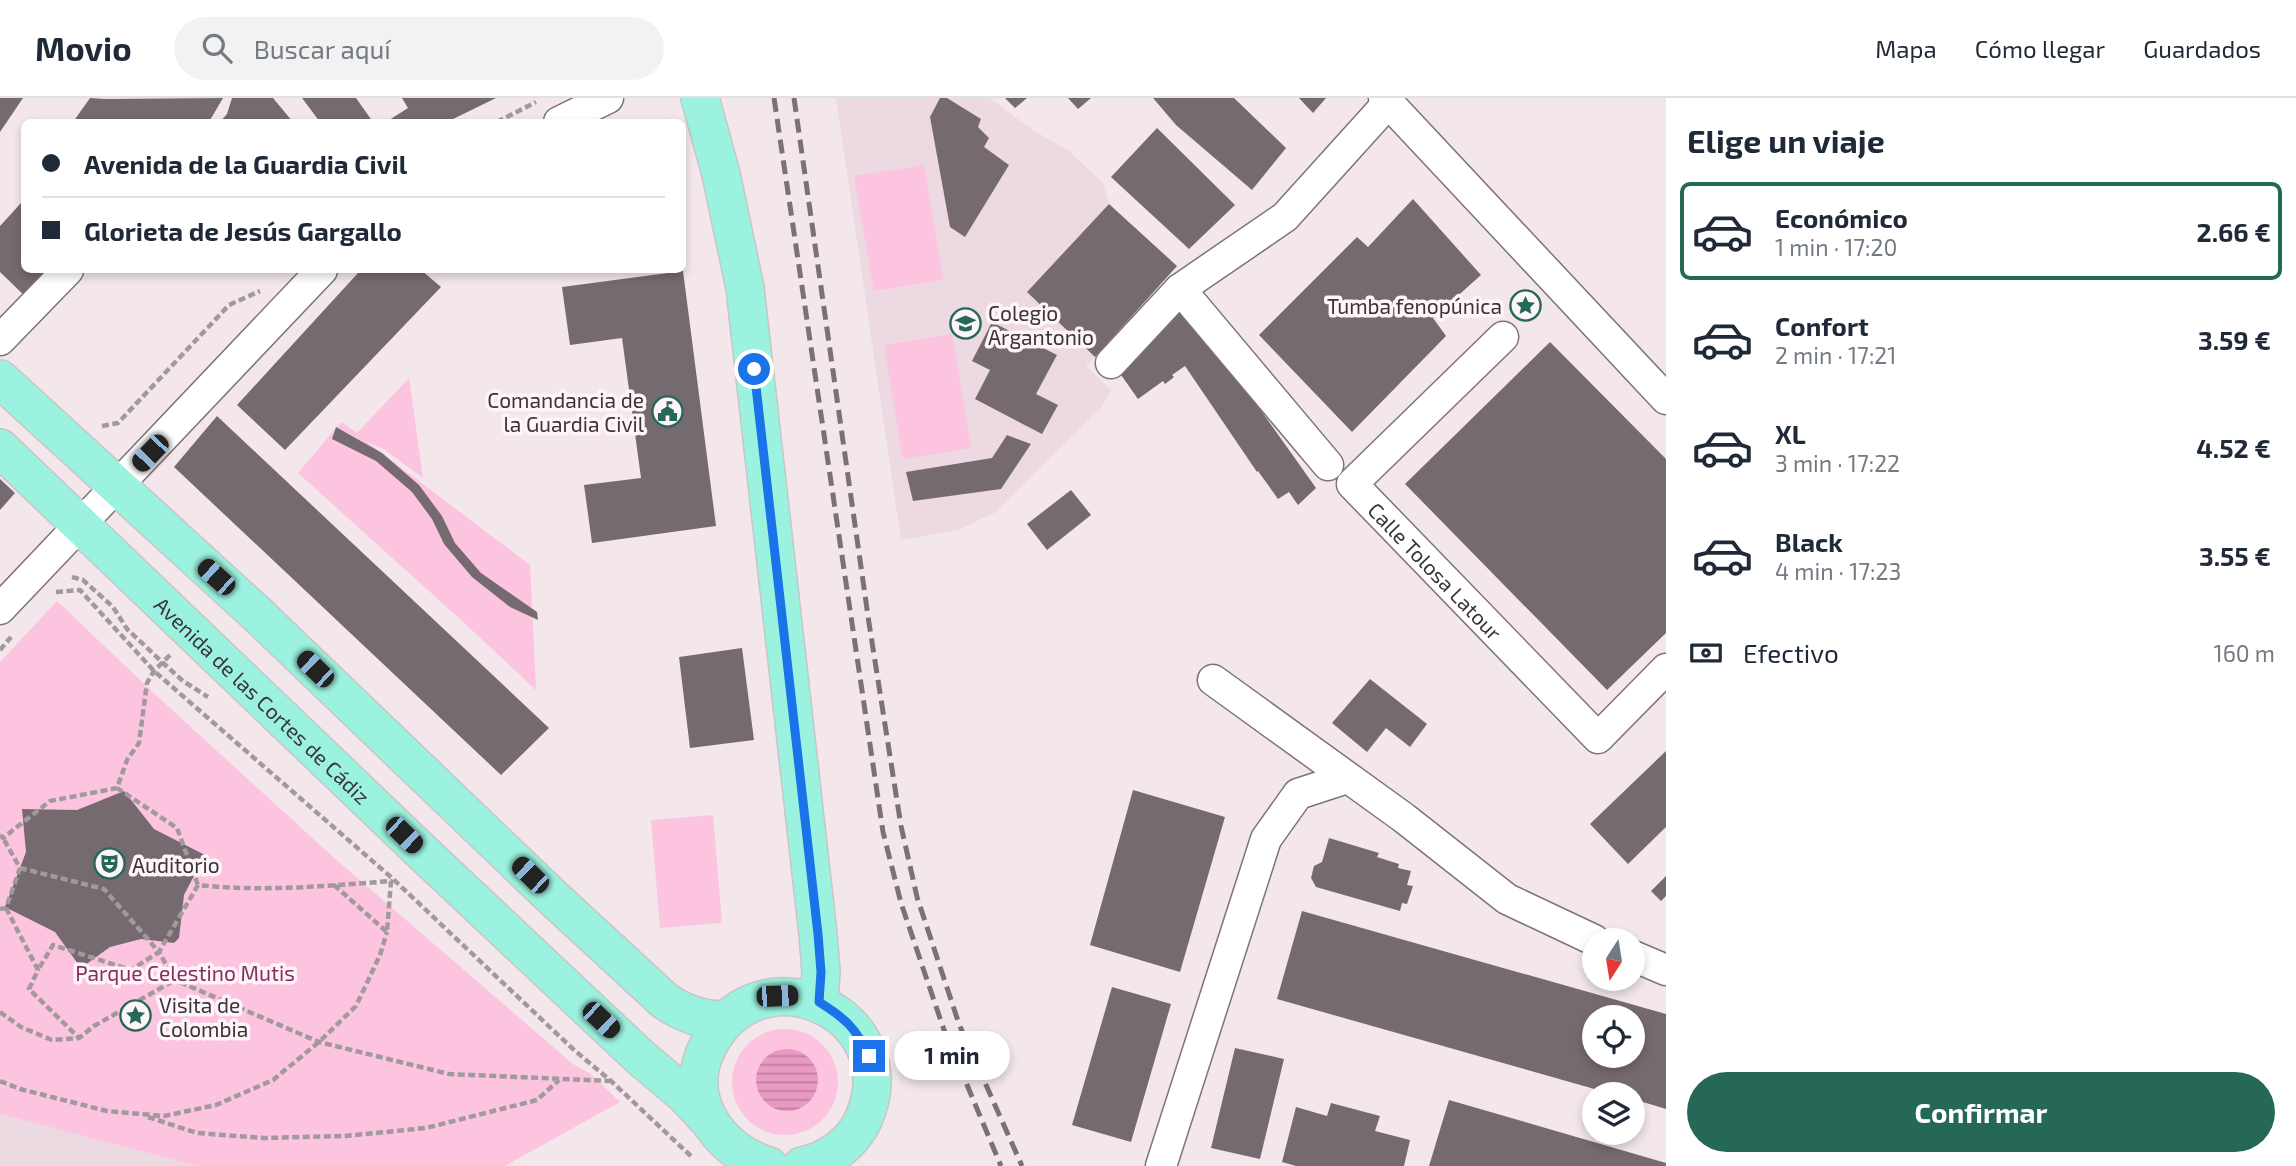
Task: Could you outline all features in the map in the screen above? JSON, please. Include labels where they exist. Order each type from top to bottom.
[{"type":"main road","points":[[700,98],[722,174],[745,288],[818,934],[821,972],[819,1002]]},
{"type":"main road","points":[[0,379],[256,613],[549,894],[665,1001],[680,1011],[702,1019],[726,1020]]},
{"type":"main road","name":"Avenida de las Cortes de Cádiz","points":[[0,448],[640,1058],[666,1077],[710,1122],[721,1138],[735,1151],[759,1164]]},
{"type":"main road","points":[[710,1122],[703,1105],[701,1068],[710,1042],[726,1020],[750,1004],[777,996],[819,1002],[841,1015],[858,1033],[869,1056],[873,1081],[870,1106],[859,1129],[846,1144],[830,1156],[802,1166]]},
{"type":"main road","points":[[859,1129],[860,1166]]},
{"type":"street","points":[[565,119],[608,98]]},
{"type":"street","points":[[1111,363],[1180,289],[1285,217],[1386,100],[1666,399]]},
{"type":"street","points":[[0,340],[65,273]]},
{"type":"street","points":[[0,609],[319,273]]},
{"type":"street","points":[[1180,289],[1328,466]]},
{"type":"street","name":"Calle Tolosa Latour","points":[[1503,337],[1352,484],[1598,738],[1666,669]]},
{"type":"street","points":[[1213,680],[1404,818],[1507,899],[1582,934]]},
{"type":"street","points":[[1161,1166],[1266,839],[1298,794],[1348,778]]},
{"type":"street","points":[[1645,962],[1666,971]]},
{"type":"path","points":[[503,119],[543,98]]},
{"type":"path","points":[[66,442],[78,434],[118,423],[229,305],[264,289]]},
{"type":"path","points":[[51,593],[80,590],[154,671],[392,878],[701,1166]]},
{"type":"path","points":[[117,788],[127,760],[139,743],[148,683],[154,671],[193,633]]},
{"type":"path","points":[[198,885],[177,828],[117,788],[50,802],[2,837],[20,868],[104,889],[159,952],[175,980],[319,1042],[449,1074],[560,1080],[611,1081],[640,1058]]},
{"type":"path","points":[[20,868],[3,908],[37,970]]},
{"type":"path","points":[[0,1081],[20,1089],[107,1111],[164,1116],[216,1105],[273,1080],[319,1042],[356,1006],[380,956],[387,932],[391,881],[230,888],[198,885]]},
{"type":"path","points":[[79,1038],[29,989],[53,945],[131,970],[159,952],[198,885]]},
{"type":"path","points":[[334,885],[387,932]]},
{"type":"path","points":[[0,1012],[21,1027],[52,1040],[79,1038],[94,1026],[175,980]]},
{"type":"path","points":[[141,1115],[197,1133],[263,1138],[345,1136],[426,1128],[537,1100],[560,1080]]},
{"type":"shaded area","name":"Colegio Argantonio","points":[[836,98],[989,98],[1033,130],[1069,151],[1103,183],[1109,204],[1028,292],[1095,357],[1086,366],[1111,390],[1102,407],[996,512],[958,530],[901,540]]},
{"type":"shaded area","points":[[781,1049],[793,1049],[809,1058],[816,1068],[816,1092],[809,1102],[793,1111],[781,1111],[770,1106],[761,1097],[756,1086],[756,1074],[761,1063],[770,1054]]},
{"type":"shaded area","points":[[0,1114],[198,1166],[0,1166]]},
{"type":"green space","points":[[924,165],[943,280],[874,291],[854,176]]},
{"type":"green space","points":[[952,334],[971,448],[903,459],[884,345]]},
{"type":"green space","points":[[409,378],[423,478],[385,450],[366,441],[530,565],[536,690],[298,473],[341,422],[357,433]]},
{"type":"green space","name":"Parque Celestino Mutis","points":[[57,601],[332,856],[573,1064],[591,1074],[620,1102],[505,1166],[198,1166],[0,1114],[0,662]]},
{"type":"green space","points":[[713,815],[722,923],[660,928],[651,820]]},
{"type":"green space","points":[[785,1029],[805,1033],[822,1045],[834,1062],[838,1082],[834,1102],[822,1119],[805,1131],[785,1135],[765,1131],[748,1119],[736,1102],[732,1082],[736,1062],[748,1045],[765,1033]]},
{"type":"building","points":[[0,98],[23,98],[0,132]]},
{"type":"building","points":[[90,98],[223,98],[211,119],[75,119]]},
{"type":"building","points":[[232,98],[273,98],[290,119],[223,119]]},
{"type":"building","points":[[302,98],[356,98],[371,119],[318,119]]},
{"type":"building","points":[[402,98],[496,98],[453,119],[391,119],[408,108]]},
{"type":"building","points":[[940,98],[947,98],[981,119],[978,127],[989,138],[984,147],[1009,165],[965,237],[950,227],[930,117]]},
{"type":"building","points":[[1005,98],[1027,98],[1015,108]]},
{"type":"building","points":[[1068,98],[1091,98],[1078,109]]},
{"type":"building","points":[[1153,98],[1234,98],[1286,148],[1252,190],[1176,125]]},
{"type":"building","points":[[1299,98],[1326,98],[1313,113]]},
{"type":"building","points":[[1157,128],[1235,205],[1189,249],[1111,177]]},
{"type":"building","points":[[1413,199],[1481,275],[1433,318],[1446,336],[1352,432],[1259,335],[1357,237],[1368,247]]},
{"type":"building","points":[[21,203],[21,273],[54,273],[29,300],[0,272],[0,226]]},
{"type":"building","points":[[1109,204],[1177,266],[1095,357],[1027,292]]},
{"type":"building","points":[[358,273],[425,273],[441,287],[285,450],[237,405]]},
{"type":"building","name":"Comandancia de la Guardia Civil","points":[[683,273],[716,526],[592,543],[584,485],[641,478],[622,338],[570,345],[562,287]]},
{"type":"building","points":[[1186,305],[1316,488],[1298,505],[1289,492],[1278,499],[1185,366],[1165,384],[1163,381],[1138,399],[1119,372],[1153,335],[1165,327],[1165,323]]},
{"type":"building","points":[[992,322],[1057,355],[1036,394],[1058,405],[1042,434],[975,399],[990,370],[972,361]]},
{"type":"building","points":[[1550,342],[1666,459],[1666,633],[1607,690],[1405,484]]},
{"type":"building","points":[[217,416],[549,728],[501,775],[174,467]]},
{"type":"building","points":[[336,427],[382,453],[419,485],[442,516],[455,543],[481,573],[537,612],[538,620],[510,607],[472,577],[444,544],[432,519],[412,492],[376,461],[332,439]]},
{"type":"building","points":[[1007,435],[1031,444],[1001,489],[913,501],[906,472],[992,458]]},
{"type":"building","points":[[0,479],[15,493],[0,510]]},
{"type":"building","points":[[1071,490],[1091,515],[1047,550],[1027,524]]},
{"type":"building","points":[[742,648],[754,740],[690,748],[679,657]]},
{"type":"building","points":[[1370,679],[1427,724],[1410,747],[1386,728],[1367,752],[1332,723]]},
{"type":"building","points":[[1666,751],[1666,827],[1628,864],[1590,824]]},
{"type":"building","points":[[1133,790],[1225,817],[1180,972],[1090,945]]},
{"type":"building","points":[[124,791],[154,829],[205,855],[184,895],[179,938],[174,943],[141,939],[110,947],[81,968],[55,932],[5,907],[26,852],[22,809],[77,810]]},
{"type":"building","points":[[1329,838],[1379,853],[1377,857],[1399,864],[1398,868],[1411,871],[1407,885],[1413,886],[1407,904],[1402,903],[1400,911],[1316,887],[1311,878],[1314,866],[1322,862]]},
{"type":"building","points":[[1666,876],[1666,896],[1661,901],[1651,891]]},
{"type":"building","points":[[1302,911],[1634,1005],[1582,1005],[1582,1068],[1645,1068],[1645,1008],[1666,1014],[1666,1109],[1645,1103],[1645,1082],[1582,1082],[1582,1085],[1277,999]]},
{"type":"building","points":[[1112,987],[1171,1004],[1131,1142],[1072,1125]]},
{"type":"building","points":[[1235,1048],[1284,1059],[1260,1159],[1211,1148]]},
{"type":"building","points":[[1449,1100],[1582,1139],[1582,1145],[1604,1145],[1666,1163],[1666,1166],[1429,1166]]},
{"type":"building","points":[[1331,1103],[1380,1116],[1375,1131],[1410,1140],[1404,1166],[1296,1166],[1282,1162],[1296,1107],[1327,1116]]},
{"type":"railway","points":[[774,98],[883,832],[901,903],[944,1030],[1001,1166]]},
{"type":"railway","points":[[794,98],[869,623],[901,826],[917,897],[959,1024],[1022,1166]]},
{"type":"place","name":"Tumba fenopúnica","points":[[1525,305]]},
{"type":"place","name":"Colegio Argantonio","points":[[965,324]]},
{"type":"place","name":"Comandancia de la Guardia Civil","points":[[667,411]]},
{"type":"place","name":"Auditorio","points":[[109,864]]},
{"type":"place","name":"Visita de Colombia","points":[[136,1016]]},
{"type":"route","points":[[754,369],[818,934],[821,972],[819,1002],[841,1015],[858,1033],[869,1056]]}]
